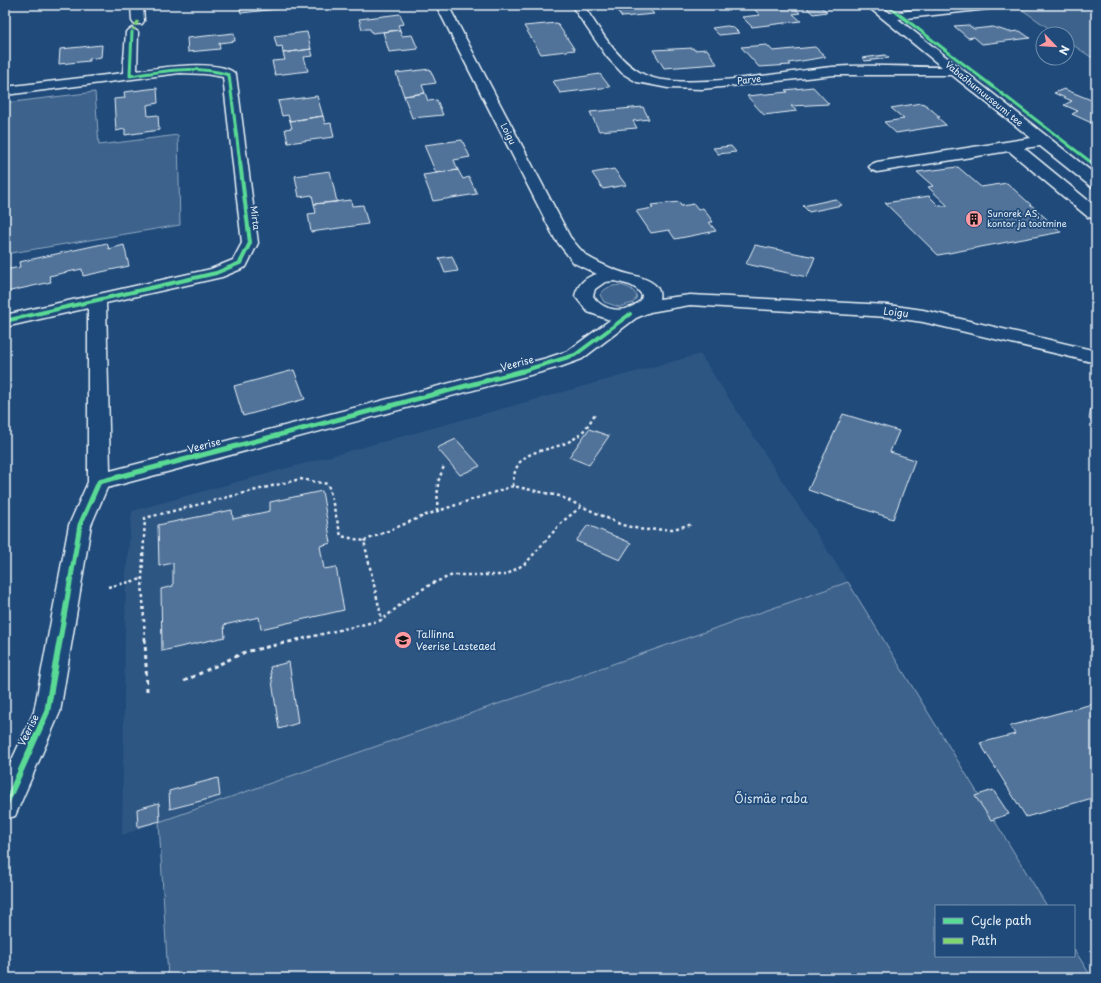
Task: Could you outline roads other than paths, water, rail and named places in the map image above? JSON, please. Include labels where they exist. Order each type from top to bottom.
[{"type":"street","points":[[5,91],[130,76],[137,5]]},
{"type":"street","name":"Loigu","points":[[442,5],[563,239],[580,259],[615,276]]},
{"type":"street","name":"Parve","points":[[577,5],[612,54],[627,70],[642,79],[668,84],[702,84],[834,71],[956,71]]},
{"type":"street","name":"Vabaõhumuuseumi tee","points":[[872,5],[1096,183]]},
{"type":"street","points":[[887,17],[988,5]]},
{"type":"street","name":"Mirta","points":[[5,321],[216,273],[240,263],[250,243],[229,75],[216,70],[200,68],[130,76]]},
{"type":"street","points":[[877,167],[1043,141]]},
{"type":"street","points":[[1012,146],[1094,214],[1096,214]]},
{"type":"street","name":"Loigu","points":[[580,259],[588,286]]},
{"type":"street","points":[[591,306],[609,314],[637,310],[649,301],[650,295],[643,283],[635,279],[615,276],[594,280],[588,286],[584,296],[591,306],[595,340]]},
{"type":"street","name":"Loigu","points":[[643,283],[690,300]]},
{"type":"street","points":[[97,300],[99,482]]},
{"type":"street","name":"Loigu","points":[[637,310],[690,300],[888,311],[923,316],[1096,357]]},
{"type":"street","name":"Veerise","points":[[5,806],[47,712],[80,525],[99,482],[553,363],[575,354],[637,310]]},
{"type":"place","name":"Sunorek AS, kontor ja tootmine","points":[[974,219]]},
{"type":"place","name":"Tallinna Veerise Lasteaed","points":[[403,640]]},
{"type":"park label","name":"Õismäe raba","points":[[771,799]]}]
